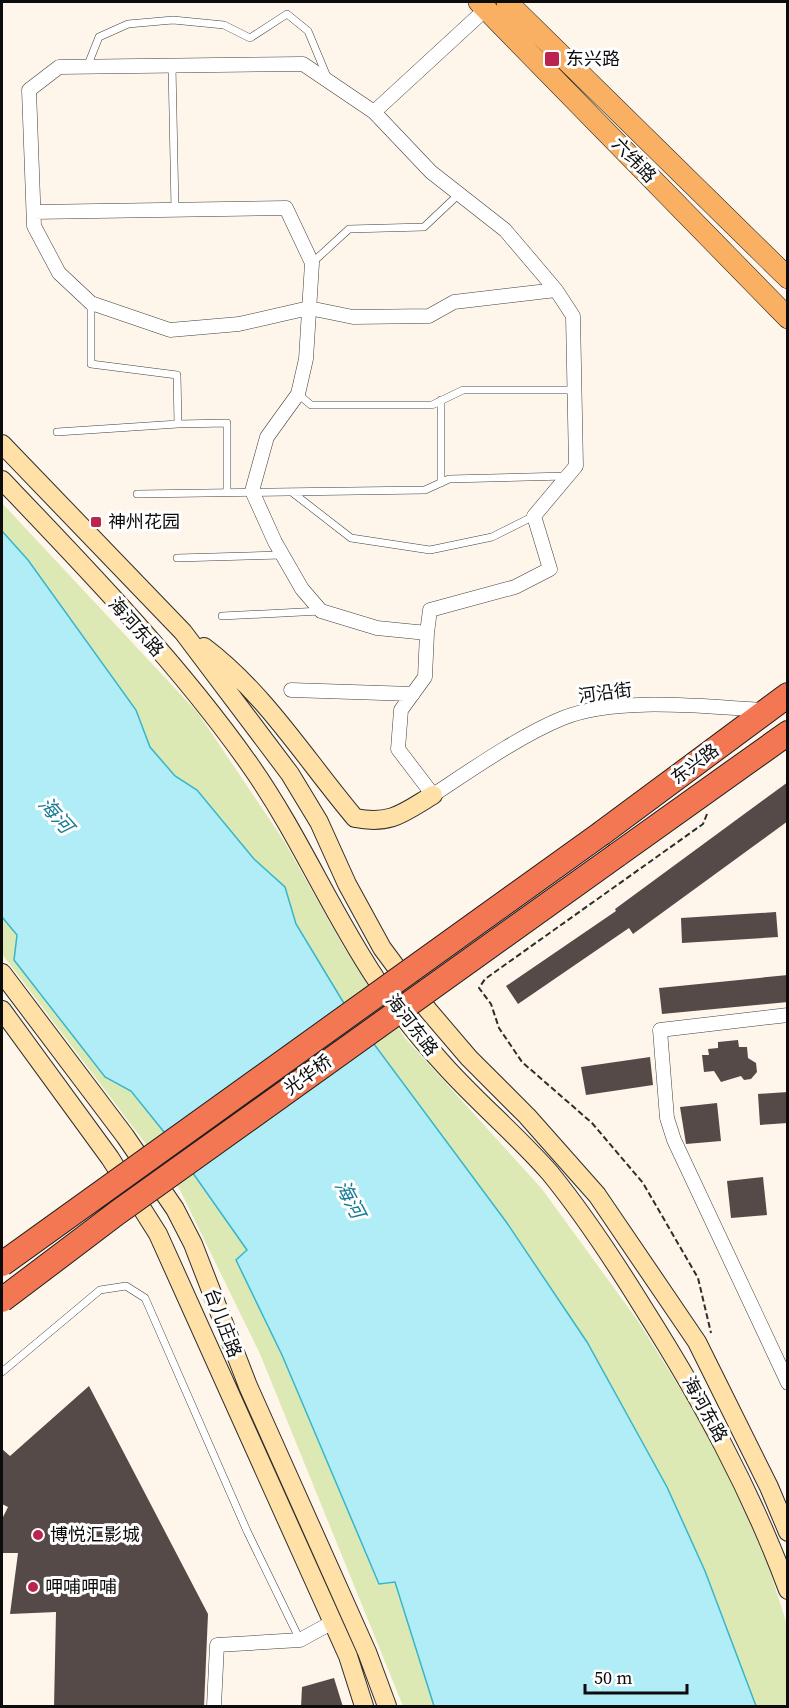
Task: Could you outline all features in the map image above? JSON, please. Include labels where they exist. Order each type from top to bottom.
[{"type":"highway","name":"东兴路","points":[[602,833],[788,695]]},
{"type":"highway","name":"东兴路","points":[[616,855],[788,733]]},
{"type":"highway","name":"光华桥","points":[[2,1264],[602,833]]},
{"type":"highway","name":"光华桥","points":[[2,1300],[117,1213],[616,855]]},
{"type":"main road","name":"六纬路","points":[[507,2],[788,278]]},
{"type":"main road","name":"六纬路","points":[[483,5],[788,318]]},
{"type":"main road","name":"海河东路","points":[[2,444],[183,632],[290,774],[319,822],[347,884],[382,948],[448,1034],[527,1116],[597,1195],[667,1294],[697,1341],[770,1487],[788,1532]]},
{"type":"main road","name":"海河东路","points":[[2,480],[58,538],[201,700],[251,766],[293,831],[376,978],[444,1066],[511,1131],[551,1174],[612,1257],[673,1353],[725,1444],[788,1590]]},
{"type":"main road","points":[[183,632],[229,666],[355,818],[375,822],[397,817],[433,795]]},
{"type":"main road","name":"台儿庄路","points":[[2,973],[124,1136],[175,1209],[193,1244],[248,1386],[367,1652],[387,1707]]},
{"type":"main road","name":"台儿庄路","points":[[2,1010],[110,1158],[158,1234],[348,1656],[364,1707]]},
{"type":"street","points":[[374,112],[483,5]]},
{"type":"street","points":[[433,795],[398,749],[401,710],[425,677],[430,610],[515,587],[549,569],[534,516],[576,466],[573,316],[556,290],[505,230],[431,172],[374,112],[303,64],[59,67],[29,90],[34,226],[59,273],[91,303],[170,330],[239,324],[309,308],[353,317],[429,316],[454,302],[556,290]]},
{"type":"street","points":[[34,212],[286,208],[312,262],[306,358],[298,394],[267,437],[252,491],[282,555],[302,589],[321,611],[376,628],[427,633]]},
{"type":"street","points":[[291,690],[413,694]]},
{"type":"street","name":"河沿街","points":[[433,795],[480,764],[563,718],[593,709],[622,706],[694,706],[767,710]]},
{"type":"street","points":[[788,1015],[660,1030],[667,1118],[674,1140],[788,1383]]},
{"type":"street","points":[[214,1707],[217,1645],[300,1640],[333,1622]]},
{"type":"lane","points":[[87,67],[99,37],[128,24],[173,20],[224,25],[250,38],[287,14],[308,31],[330,82]]},
{"type":"lane","points":[[172,66],[175,209]]},
{"type":"lane","points":[[312,262],[349,230],[424,227],[459,194]]},
{"type":"lane","points":[[91,303],[91,364],[177,375],[178,424]]},
{"type":"lane","points":[[298,394],[312,405],[432,405],[463,390],[575,390]]},
{"type":"lane","points":[[441,400],[441,483]]},
{"type":"lane","points":[[57,432],[227,423],[227,492]]},
{"type":"lane","points":[[137,494],[425,490],[449,478],[567,476]]},
{"type":"lane","points":[[293,493],[351,538],[430,550],[492,537],[534,516]]},
{"type":"lane","points":[[177,558],[282,555]]},
{"type":"lane","points":[[222,616],[321,611]]},
{"type":"lane","points":[[2,1372],[100,1290],[126,1286],[145,1298],[247,1531],[300,1640]]},
{"type":"path","points":[[699,797],[708,812],[703,824],[485,979],[479,988],[491,1004],[499,1028],[522,1062],[592,1123],[643,1183],[698,1278],[711,1336]]},
{"type":"green space","points":[[2,503],[198,713],[284,841],[343,946],[405,1038],[542,1189],[638,1321],[721,1454],[770,1571],[787,1625],[787,1706],[403,1706],[260,1354],[179,1188],[2,954]]},
{"type":"water","name":"海河","points":[[2,531],[28,560],[136,710],[150,747],[175,776],[197,790],[254,859],[285,887],[296,924],[345,1005],[507,1223],[587,1342],[667,1487],[705,1571],[756,1706],[434,1706],[395,1582],[379,1584],[282,1355],[236,1260],[247,1250],[164,1132],[131,1091],[105,1077],[14,960],[17,935],[2,917]]},
{"type":"building","points":[[788,782],[788,821],[633,934],[629,928],[518,1004],[506,986],[616,911],[615,909]]},
{"type":"building","points":[[776,912],[778,937],[682,943],[681,918]]},
{"type":"building","points":[[788,975],[788,1002],[662,1014],[659,988]]},
{"type":"building","points":[[738,1040],[739,1047],[747,1047],[748,1058],[756,1063],[757,1072],[751,1079],[744,1080],[741,1076],[721,1082],[714,1071],[704,1072],[702,1055],[709,1055],[708,1049],[718,1048],[718,1042]]},
{"type":"building","points":[[650,1057],[653,1085],[586,1095],[581,1067]]},
{"type":"building","points":[[788,1092],[788,1123],[760,1125],[758,1094]]},
{"type":"building","points":[[717,1103],[721,1141],[686,1144],[680,1107]]},
{"type":"building","points":[[763,1177],[767,1215],[731,1218],[727,1181]]},
{"type":"building","points":[[89,1386],[208,1614],[204,1707],[54,1707],[56,1612],[10,1614],[18,1553],[2,1553],[2,1519],[8,1507],[2,1504],[2,1449],[10,1456]]},
{"type":"building","points":[[334,1678],[343,1707],[301,1707],[302,1687]]},
{"type":"place","name":"东兴路","points":[[552,59]]},
{"type":"place","name":"神州花园","points":[[96,522]]},
{"type":"place","name":"博悦汇影城","points":[[38,1535]]},
{"type":"place","name":"呷哺呷哺","points":[[33,1587]]}]
